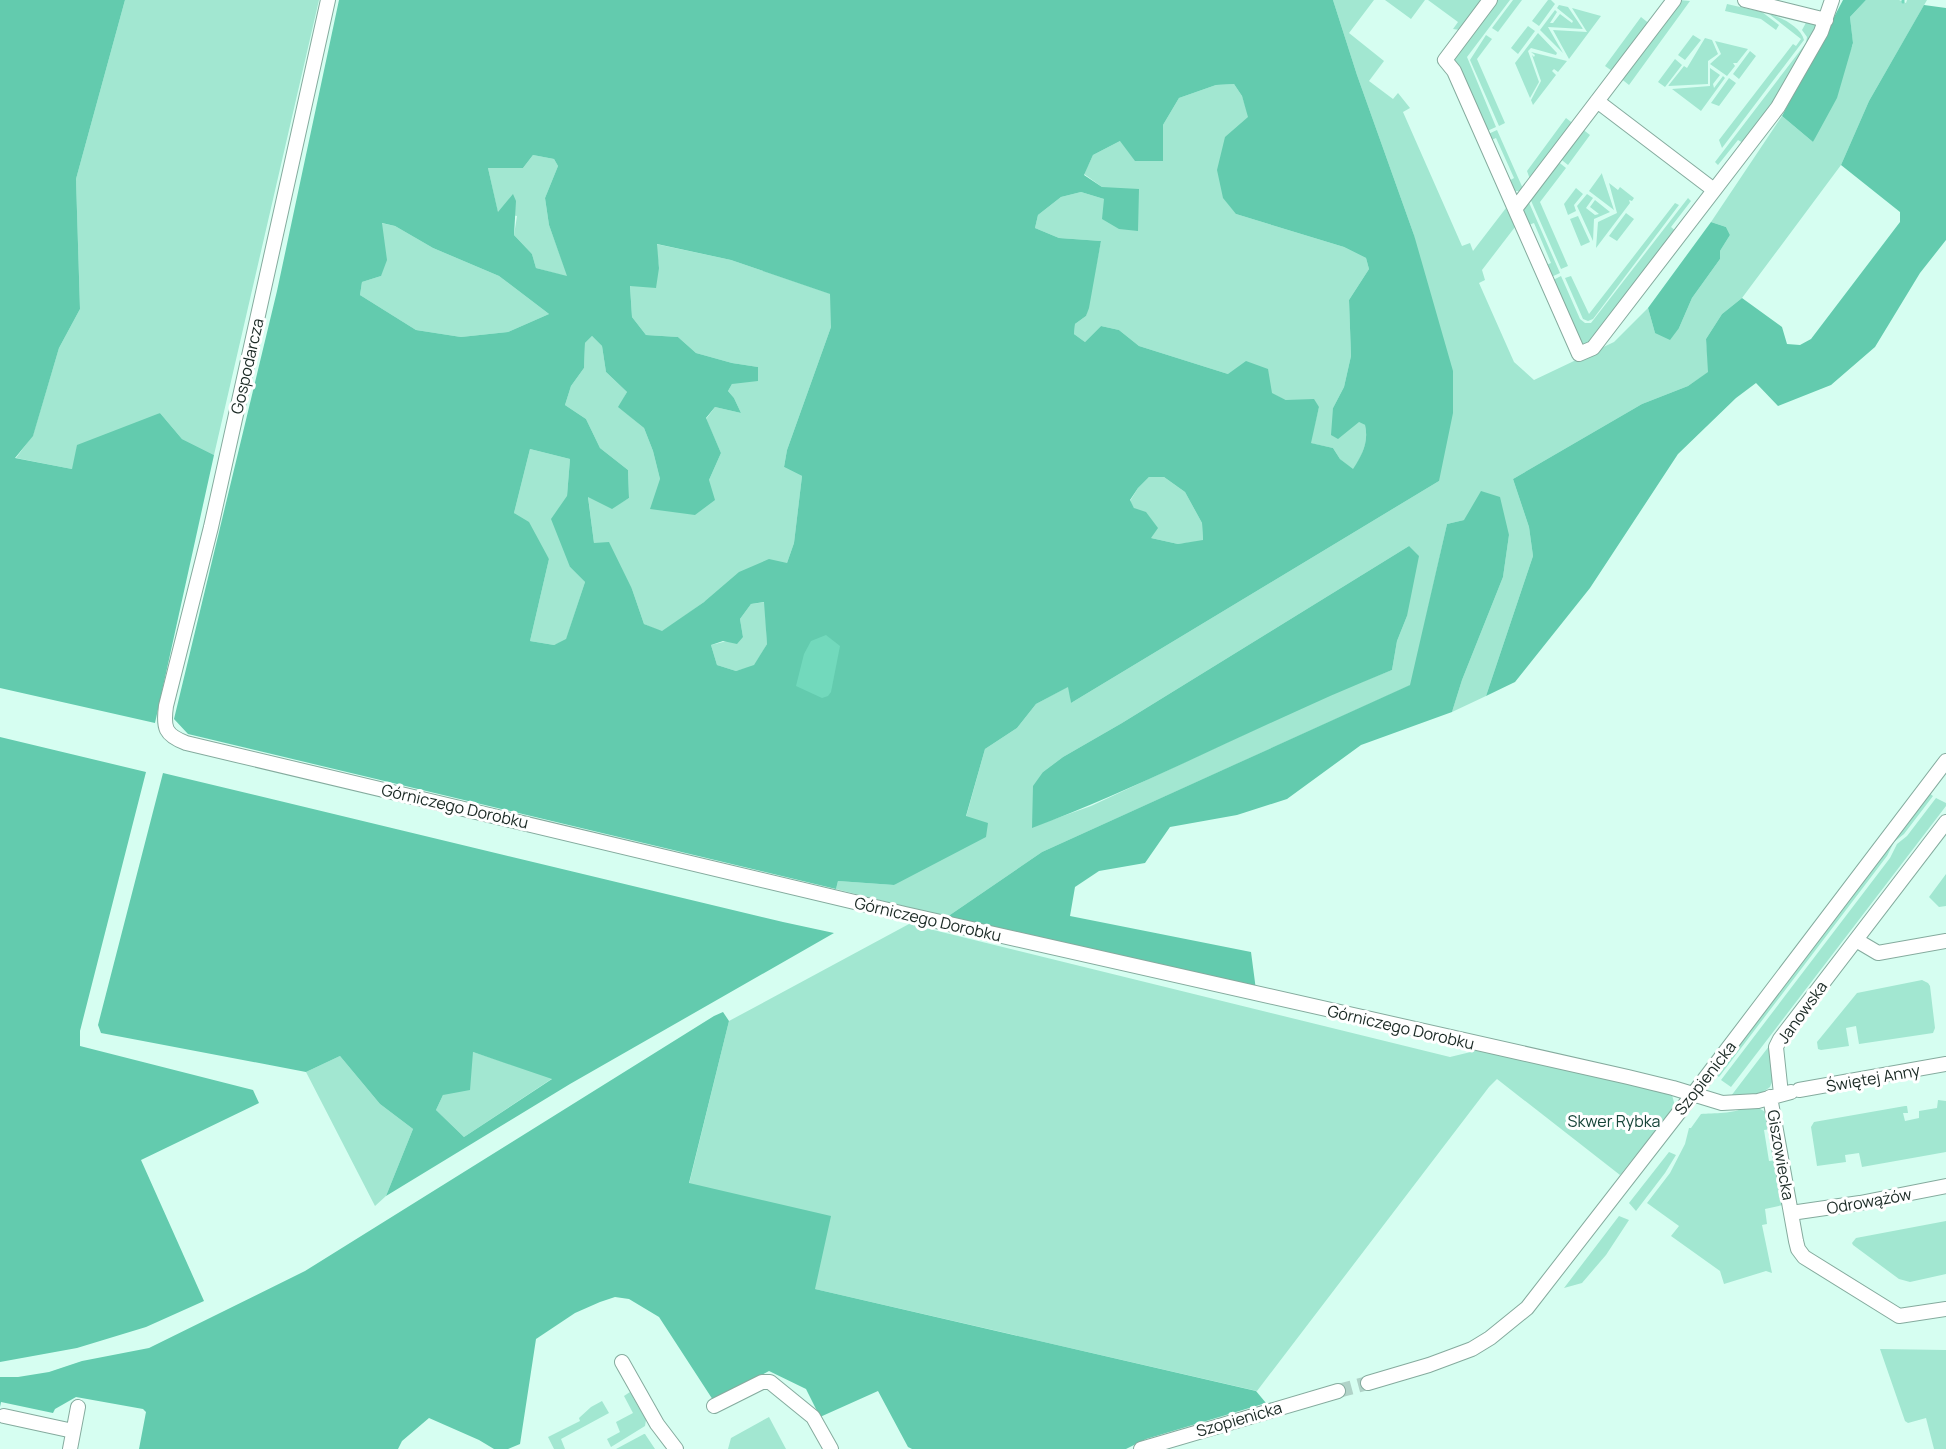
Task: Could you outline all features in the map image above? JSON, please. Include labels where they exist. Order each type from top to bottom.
[{"type":"street","name":"Gospodarcza","points":[[166,731],[164,720],[166,706],[211,526],[328,0]]},
{"type":"street","points":[[1490,0],[1445,60],[1454,71],[1579,354],[1593,348],[1778,107],[1826,20],[1832,0]]},
{"type":"street","points":[[1515,209],[1674,0]]},
{"type":"street","points":[[1745,0],[1826,20]]},
{"type":"street","points":[[1597,101],[1714,190]]},
{"type":"street","name":"Górniczego Dorobku","points":[[166,731],[173,738],[186,743],[904,914],[1694,1093]]},
{"type":"street","name":"Szopienicka","points":[[1368,1383],[1462,1353],[1490,1338],[1509,1324],[1536,1297],[1944,768]]},
{"type":"street","name":"Janowska","points":[[1785,1094],[1776,1047],[1780,1039],[1946,822]]},
{"type":"street","points":[[1856,940],[1878,954],[1946,941]]},
{"type":"street","name":"Świętej Anny","points":[[1694,1093],[1722,1103],[1758,1101],[1946,1065]]},
{"type":"street","name":"Giszowiecka","points":[[1785,1094],[1791,1213],[1798,1249],[1804,1257],[1895,1314],[1904,1316],[1946,1309]]},
{"type":"street","name":"Odrowążów","points":[[1791,1213],[1860,1203],[1946,1186]]},
{"type":"street","points":[[622,1362],[657,1424],[676,1449]]},
{"type":"street","points":[[714,1406],[762,1382],[770,1382],[813,1417],[831,1449]]},
{"type":"street","name":"Szopienicka","points":[[1141,1449],[1338,1391]]},
{"type":"street","points":[[70,1449],[78,1407]]},
{"type":"street","points":[[4,1416],[74,1431]]},
{"type":"green space","points":[[125,0],[319,0],[214,455],[182,439],[160,413],[72,469],[16,458],[33,435],[59,348],[80,309],[76,179]]},
{"type":"green space","points":[[1333,0],[1374,0],[1349,33],[1384,61],[1369,81],[1393,99],[1398,93],[1410,108],[1403,112],[1462,246],[1470,243],[1473,251],[1506,208],[1515,227],[1482,270],[1485,280],[1479,283],[1514,362],[1534,380],[1614,342],[1648,308],[1655,333],[1679,328],[1692,298],[1720,259],[1720,251],[1730,235],[1726,227],[1711,222],[1782,116],[1813,142],[1853,44],[1850,17],[1866,0],[1899,0],[1906,3],[1907,0],[1927,0],[1869,101],[1841,165],[1742,298],[1722,314],[1706,339],[1709,372],[1688,386],[1642,404],[1513,479],[1529,527],[1533,556],[1486,696],[1452,712],[1462,680],[1503,577],[1509,535],[1464,520],[1447,524],[1411,685],[1042,852],[947,917],[836,889],[838,881],[894,885],[966,817],[985,749],[1017,728],[1036,704],[1069,686],[1071,703],[1439,481],[1414,235]],"holes":[[[1409,546],[1407,616],[1397,641],[1392,670],[1331,694],[1091,806],[1032,827],[1043,772],[1063,757]]]},
{"type":"green space","points":[[1385,0],[1425,0],[1411,19]]},
{"type":"green space","points":[[1428,0],[1484,0],[1460,30],[1453,29],[1458,22]]},
{"type":"green space","points":[[1494,0],[1510,0],[1467,57],[1496,127],[1485,132],[1453,59]]},
{"type":"green space","points":[[1513,0],[1522,0],[1498,32],[1492,28]]},
{"type":"green space","points":[[1548,0],[1555,4],[1539,26],[1532,21]]},
{"type":"green space","points":[[1679,0],[1690,1],[1629,85],[1619,77]]},
{"type":"green space","points":[[1727,4],[1762,12],[1779,25],[1776,30],[1761,19],[1725,11]]},
{"type":"green space","points":[[1559,5],[1568,7],[1583,29],[1548,27],[1563,53],[1540,30],[1555,10],[1557,12],[1550,23],[1553,23],[1560,14],[1572,23],[1573,21],[1557,8]]},
{"type":"green space","points":[[1572,8],[1601,16],[1569,59],[1553,30],[1587,32]]},
{"type":"green space","points":[[1769,14],[1795,27],[1804,40],[1722,148],[1719,140],[1793,44],[1796,46],[1801,39]]},
{"type":"green space","points":[[1641,17],[1651,25],[1615,73],[1605,66]]},
{"type":"green space","points":[[1808,19],[1818,27],[1778,99],[1745,144],[1738,140],[1718,165],[1715,162],[1806,43],[1807,37],[1802,30]]},
{"type":"green space","points":[[1528,26],[1535,31],[1518,54],[1511,48]]},
{"type":"green space","points":[[1538,33],[1557,53],[1556,55],[1531,48],[1528,51],[1539,82],[1530,98],[1515,63]]},
{"type":"green space","points":[[1486,35],[1492,39],[1477,59],[1505,123],[1499,126],[1470,60]]},
{"type":"green space","points":[[1693,35],[1701,40],[1685,60],[1678,55]]},
{"type":"green space","points":[[1705,38],[1712,40],[1718,54],[1708,61],[1708,84],[1668,86],[1684,66],[1687,68]]},
{"type":"green space","points":[[1715,41],[1748,49],[1737,63],[1733,63],[1735,66],[1727,76],[1710,64],[1721,54]]},
{"type":"green space","points":[[1750,51],[1756,56],[1739,79],[1733,74]]},
{"type":"green space","points":[[1531,52],[1567,61],[1558,72],[1554,69],[1552,71],[1556,75],[1533,105],[1531,100],[1541,81],[1532,55],[1534,57],[1535,55]]},
{"type":"green space","points":[[1675,59],[1682,65],[1665,87],[1658,82]]},
{"type":"green space","points":[[1710,68],[1720,75],[1713,84],[1714,88],[1723,76],[1725,78],[1701,111],[1672,89],[1710,86]]},
{"type":"green space","points":[[1729,78],[1736,83],[1719,106],[1711,103]]},
{"type":"green space","points":[[1234,84],[1242,96],[1249,117],[1236,214],[1344,247],[1366,258],[1369,269],[1349,300],[1351,356],[1344,387],[1333,408],[1365,425],[1364,449],[1353,470],[1340,459],[1333,448],[1310,443],[1319,407],[1286,400],[1228,374],[1139,346],[1119,330],[1101,326],[1085,342],[1074,334],[1075,324],[1086,316],[1101,241],[1059,238],[1035,228],[1038,215],[1061,197],[1081,192],[1104,199],[1119,229],[1102,187],[1084,174],[1093,155],[1120,141],[1163,125],[1179,98],[1216,85]]},
{"type":"green space","points":[[1566,118],[1575,125],[1531,182],[1527,171]]},
{"type":"green space","points":[[1581,128],[1590,135],[1568,165],[1558,157]]},
{"type":"green space","points":[[1497,130],[1524,191],[1513,191],[1507,182],[1514,178],[1496,138],[1489,141],[1486,135]]},
{"type":"green space","points":[[533,155],[554,159],[558,166],[545,198],[549,225],[568,277],[536,268],[532,254],[514,235],[517,216],[498,213],[488,168],[523,168]]},
{"type":"green space","points":[[1556,160],[1566,168],[1540,202],[1568,266],[1561,269],[1529,196]]},
{"type":"green space","points":[[1602,174],[1614,210],[1589,191]]},
{"type":"green space","points":[[1609,183],[1618,190],[1620,187],[1634,198],[1632,201],[1629,200],[1630,203],[1596,248],[1598,222],[1617,213]]},
{"type":"green space","points":[[1576,188],[1583,194],[1574,205],[1576,211],[1568,215],[1564,204]]},
{"type":"green space","points":[[1587,194],[1593,198],[1586,208],[1595,215],[1599,214],[1590,207],[1595,200],[1610,212],[1594,219],[1593,241],[1577,206]]},
{"type":"green space","points":[[1527,198],[1560,273],[1549,278],[1544,266],[1551,263],[1534,223],[1526,226],[1520,208]]},
{"type":"green space","points":[[1688,198],[1691,201],[1671,227],[1677,232],[1588,346],[1581,345],[1551,281],[1561,276],[1580,319],[1585,323],[1591,323]]},
{"type":"green space","points":[[1675,203],[1679,205],[1593,319],[1588,321],[1583,319],[1565,278],[1571,276],[1589,314]]},
{"type":"green space","points":[[1626,213],[1634,219],[1617,241],[1609,236]]},
{"type":"green space","points":[[1578,216],[1590,242],[1581,246],[1570,219]]},
{"type":"green space","points":[[381,223],[395,226],[433,248],[499,276],[549,314],[508,332],[461,337],[416,330],[360,295],[362,282],[381,276],[383,241]]},
{"type":"green space","points":[[656,244],[731,260],[831,294],[831,327],[787,450],[784,467],[802,476],[794,543],[787,563],[704,602],[662,632],[644,624],[632,589],[594,543],[588,496],[612,508],[629,498],[628,470],[600,448],[586,419],[565,405],[571,386],[584,368],[585,343],[592,336],[602,346],[606,372],[627,392],[619,407],[644,428],[660,479],[709,480],[721,453],[706,419],[715,407],[741,413],[728,391],[732,384],[758,367],[732,363],[696,353],[678,337],[646,335],[632,317],[630,285],[659,268]]},
{"type":"green space","points":[[530,449],[570,459],[567,496],[570,567],[585,582],[566,640],[554,645],[530,641],[549,559],[514,513]]},
{"type":"green space","points":[[1149,477],[1164,477],[1185,492],[1202,523],[1203,541],[1178,544],[1151,538],[1130,501]]},
{"type":"green space","points":[[765,602],[767,644],[754,666],[736,671],[717,665],[711,645],[743,637],[740,619],[751,604]]},
{"type":"green space","points":[[1929,793],[1933,796],[1904,834],[1894,842],[1887,856],[1719,1077],[1714,1074]]},
{"type":"green space","points":[[1936,798],[1946,803],[1946,806],[1731,1087],[1721,1080],[1890,858],[1897,844],[1907,836]]},
{"type":"green space","points":[[1946,874],[1946,906],[1939,907],[1929,897]]},
{"type":"green space","name":"Skwer Rybka","points":[[909,924],[1450,1057],[1479,1050],[1664,1091],[1672,1095],[1675,1106],[1620,1175],[1497,1079],[1257,1391],[815,1289],[689,1184],[729,1021]]},
{"type":"green space","points":[[1853,936],[1776,1039],[1774,1077],[1770,1087],[1759,1095],[1731,1096]]},
{"type":"green space","points":[[1922,980],[1930,986],[1935,1028],[1933,1033],[1859,1044],[1856,1026],[1846,1028],[1849,1046],[1818,1049],[1817,1042],[1857,993]]},
{"type":"green space","points":[[473,1052],[553,1078],[464,1137],[436,1110],[443,1095]]},
{"type":"green space","points":[[340,1056],[380,1104],[413,1129],[386,1196],[375,1206],[306,1072]]},
{"type":"green space","points":[[1938,1100],[1946,1101],[1946,1152],[1862,1167],[1859,1153],[1845,1155],[1846,1162],[1817,1166],[1811,1127],[1814,1122],[1907,1106],[1908,1113],[1903,1113],[1905,1121],[1919,1118],[1919,1111],[1937,1108]]},
{"type":"green space","points":[[1745,1107],[1761,1109],[1768,1117],[1771,1129],[1764,1130],[1769,1161],[1776,1160],[1783,1205],[1765,1209],[1767,1224],[1762,1225],[1772,1273],[1766,1271],[1724,1284],[1720,1271],[1671,1236],[1679,1226],[1647,1203],[1670,1173],[1685,1144],[1689,1128],[1701,1114],[1730,1112]]},
{"type":"green space","points":[[1669,1152],[1676,1155],[1636,1211],[1629,1203]]},
{"type":"green space","points":[[1619,1216],[1629,1220],[1606,1255],[1582,1283],[1564,1288]]},
{"type":"green space","points":[[1946,1221],[1946,1274],[1910,1282],[1899,1279],[1852,1243],[1856,1238]]},
{"type":"green space","points":[[1880,1349],[1946,1350],[1946,1449],[1934,1449],[1926,1418],[1908,1423],[1905,1421]]},
{"type":"green space","points":[[630,1392],[646,1420],[645,1426],[611,1447],[607,1439],[620,1432],[616,1422],[633,1413],[624,1396]]},
{"type":"green space","points":[[602,1401],[609,1413],[561,1439],[565,1449],[554,1449],[548,1437],[580,1421],[579,1418],[591,1407]]},
{"type":"green space","points":[[769,1417],[786,1449],[728,1449],[731,1438]]},
{"type":"green space","points":[[644,1434],[655,1449],[616,1449]]},
{"type":"shaded area","points":[[0,0],[125,0],[76,179],[80,309],[59,348],[33,436],[15,458],[72,469],[77,445],[160,413],[182,439],[214,455],[155,723],[0,688]]},
{"type":"shaded area","points":[[339,0],[1333,0],[1414,235],[1453,371],[1453,413],[1439,481],[1071,703],[1068,687],[1036,704],[1017,728],[985,749],[966,816],[988,823],[986,837],[894,885],[838,881],[836,889],[188,734],[174,719],[277,291]],"holes":[[[1234,84],[1242,96],[1248,117],[1225,137],[1217,170],[1223,198],[1236,214],[1344,247],[1366,258],[1369,269],[1349,300],[1351,356],[1344,387],[1333,408],[1331,435],[1338,439],[1359,422],[1365,425],[1364,448],[1353,469],[1340,459],[1333,448],[1311,443],[1319,407],[1314,399],[1286,400],[1272,393],[1268,369],[1246,361],[1228,374],[1139,346],[1119,330],[1101,326],[1085,342],[1074,334],[1075,324],[1086,316],[1089,308],[1101,241],[1059,238],[1035,228],[1038,215],[1061,197],[1081,192],[1104,199],[1102,219],[1119,229],[1138,231],[1139,189],[1102,187],[1084,175],[1093,155],[1120,141],[1135,161],[1163,161],[1163,125],[1179,98],[1216,85]],[[533,155],[554,159],[558,166],[545,198],[549,225],[567,276],[536,268],[532,254],[514,235],[516,201],[513,194],[498,212],[488,168],[523,168]],[[382,223],[395,226],[433,248],[499,276],[549,314],[508,332],[461,337],[416,330],[360,295],[362,282],[381,276],[387,260]],[[657,244],[731,260],[830,294],[831,327],[787,450],[784,467],[802,476],[794,543],[787,563],[769,559],[739,572],[704,602],[662,631],[644,624],[632,589],[609,542],[594,543],[588,497],[612,509],[629,498],[628,470],[600,448],[586,419],[565,405],[571,386],[584,368],[585,343],[592,336],[602,346],[606,372],[627,392],[618,407],[644,428],[660,479],[650,509],[695,515],[715,500],[709,480],[721,453],[706,418],[715,407],[741,413],[728,391],[732,384],[758,381],[758,367],[732,363],[696,353],[678,337],[646,335],[632,317],[630,286],[656,288],[659,268]],[[530,449],[570,459],[567,496],[551,519],[570,567],[585,582],[566,639],[554,645],[530,641],[549,559],[529,522],[514,513]],[[1149,477],[1164,477],[1185,492],[1202,523],[1203,540],[1178,544],[1151,538],[1158,528],[1146,512],[1134,508],[1130,500]],[[764,602],[767,644],[754,665],[736,671],[717,665],[711,645],[723,641],[737,644],[743,637],[740,619],[751,604]]]},
{"type":"shaded area","points":[[1843,0],[1866,0],[1850,17],[1853,43],[1837,98],[1813,142],[1782,116]]},
{"type":"shaded area","points":[[1924,5],[1946,8],[1946,240],[1920,273],[1875,347],[1831,385],[1778,406],[1756,383],[1736,398],[1678,454],[1590,588],[1515,682],[1486,696],[1533,556],[1529,527],[1513,479],[1642,404],[1688,386],[1708,372],[1706,339],[1722,314],[1742,298],[1782,327],[1787,344],[1800,345],[1811,339],[1900,222],[1900,212],[1841,165],[1869,101]]},
{"type":"shaded area","points":[[1711,222],[1726,227],[1730,235],[1720,251],[1720,259],[1692,298],[1679,328],[1670,340],[1655,333],[1648,308]]},
{"type":"shaded area","points":[[1481,491],[1500,497],[1509,535],[1503,577],[1462,680],[1452,712],[1361,745],[1287,799],[1237,815],[1170,827],[1145,863],[1099,871],[1075,887],[1070,916],[1251,952],[1256,990],[947,917],[1042,852],[1410,685],[1447,524],[1464,520]]},
{"type":"shaded area","points":[[1409,546],[1419,556],[1407,616],[1397,641],[1392,670],[1123,791],[1032,828],[1033,786],[1043,772],[1063,757]]},
{"type":"shaded area","points":[[826,635],[840,646],[831,692],[822,698],[796,686],[804,654],[811,641]]},
{"type":"shaded area","points":[[0,737],[146,772],[80,1031],[80,1046],[253,1090],[259,1103],[141,1160],[204,1301],[146,1327],[77,1348],[0,1362]]},
{"type":"shaded area","points":[[163,773],[834,933],[570,1084],[386,1196],[413,1129],[380,1104],[340,1056],[306,1072],[101,1033],[98,1025]],"holes":[[[473,1052],[552,1079],[464,1137],[436,1110],[443,1095],[470,1090]]]},
{"type":"shaded area","points":[[723,1012],[729,1021],[689,1183],[831,1216],[815,1289],[1256,1391],[1266,1403],[1146,1439],[1126,1449],[912,1449],[908,1447],[878,1391],[820,1417],[806,1389],[769,1371],[713,1400],[659,1317],[629,1299],[615,1297],[575,1313],[536,1339],[520,1444],[508,1449],[494,1449],[429,1418],[402,1441],[398,1449],[139,1449],[146,1412],[143,1409],[76,1397],[55,1409],[53,1413],[1,1402],[0,1407],[0,1377],[18,1377],[49,1372],[82,1361],[149,1348],[305,1271]]},
{"type":"tunnel","points":[[1338,1391],[1368,1383]]}]
